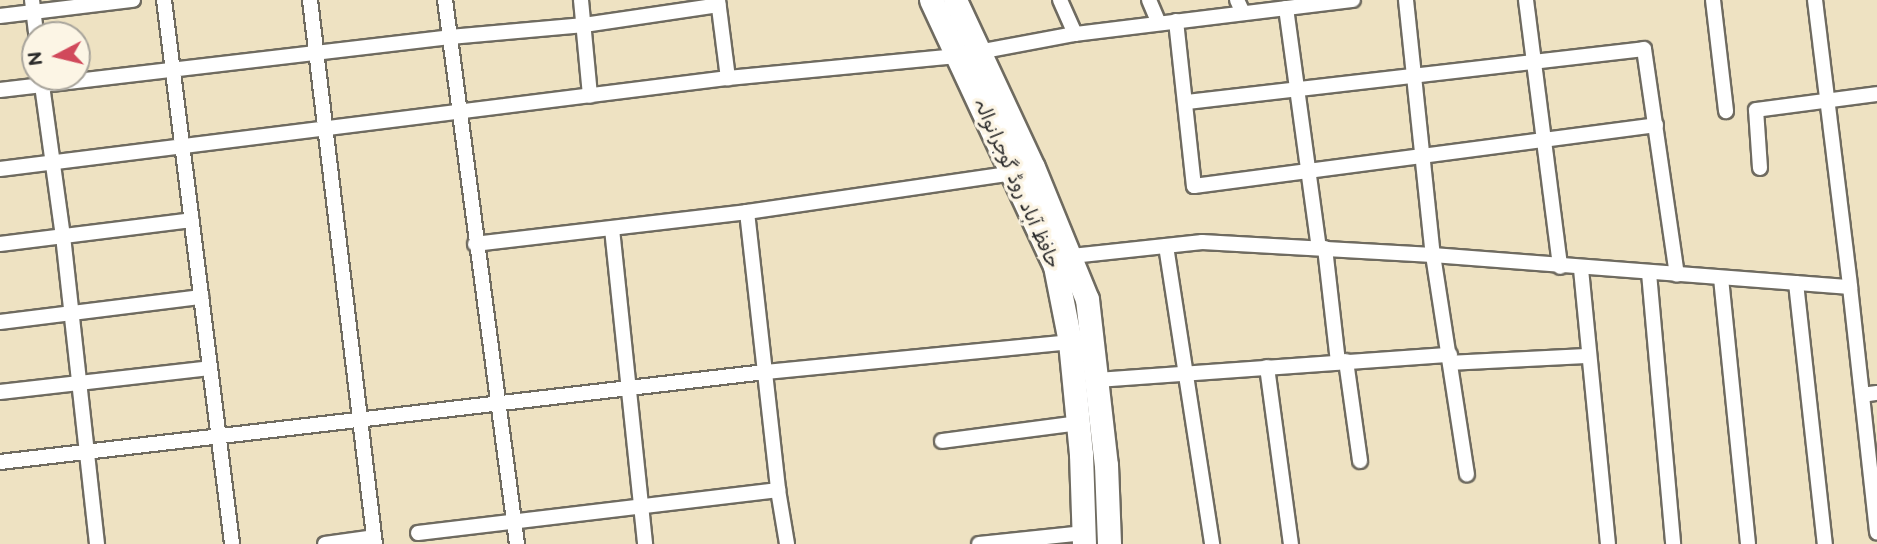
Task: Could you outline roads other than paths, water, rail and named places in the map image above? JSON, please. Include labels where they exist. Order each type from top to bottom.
[{"type":"main road","name":"حافظ آباد روڈ گوجرانوالہ","points":[[931,0],[968,53],[1072,256],[1087,299],[1106,465],[1109,544]]},
{"type":"main road","name":"حافظ آباد روڈ گوجرانوالہ","points":[[955,0],[968,53],[1013,173],[1055,266],[1070,342],[1078,423],[1084,539]]},
{"type":"street","points":[[0,16],[33,6],[134,0]]},
{"type":"street","points":[[164,0],[232,544]]},
{"type":"street","points":[[310,0],[375,540],[325,544]]},
{"type":"street","points":[[445,0],[475,244],[517,544]]},
{"type":"street","points":[[581,0],[590,96]]},
{"type":"street","points":[[1060,0],[1075,34]]},
{"type":"street","points":[[1149,0],[1159,23]]},
{"type":"street","points":[[0,169],[728,78],[968,53],[1075,34],[1176,21],[1240,6],[1286,8],[1315,2],[1353,0]]},
{"type":"street","points":[[1406,0],[1433,255],[1468,474]]},
{"type":"street","points":[[1526,0],[1560,267]]},
{"type":"street","points":[[1713,0],[1727,111]]},
{"type":"street","points":[[1815,0],[1850,287],[1870,394],[1877,533]]},
{"type":"street","points":[[91,77],[584,24],[718,3],[728,78]]},
{"type":"street","points":[[1286,8],[1296,89],[1360,461]]},
{"type":"street","points":[[1176,21],[1194,186],[1656,125]]},
{"type":"street","points":[[1186,102],[1644,48],[1677,275]]},
{"type":"street","points":[[0,90],[21,86]]},
{"type":"street","points":[[43,91],[63,236],[97,544]]},
{"type":"street","points":[[1760,168],[1756,110],[1877,94]]},
{"type":"street","points":[[475,244],[747,212],[1013,173]]},
{"type":"street","points":[[747,212],[778,490],[787,544]]},
{"type":"street","points":[[0,244],[192,220]]},
{"type":"street","points":[[612,229],[626,388],[645,544]]},
{"type":"street","points":[[1072,256],[1202,242],[1433,255],[1581,269],[1850,287]]},
{"type":"street","points":[[1166,246],[1212,544]]},
{"type":"street","points":[[1581,269],[1608,544]]},
{"type":"street","points":[[1649,273],[1673,544]]},
{"type":"street","points":[[1721,278],[1748,544]]},
{"type":"street","points":[[1796,283],[1825,544]]},
{"type":"street","points":[[0,322],[201,297]]},
{"type":"street","points":[[0,462],[765,372],[1070,342]]},
{"type":"street","points":[[1097,380],[1342,361],[1589,356]]},
{"type":"street","points":[[1267,367],[1291,544]]},
{"type":"street","points":[[0,392],[210,368]]},
{"type":"street","points":[[942,441],[1078,423]]},
{"type":"street","points":[[418,533],[778,490]]},
{"type":"street","points":[[979,544],[1084,539]]}]
